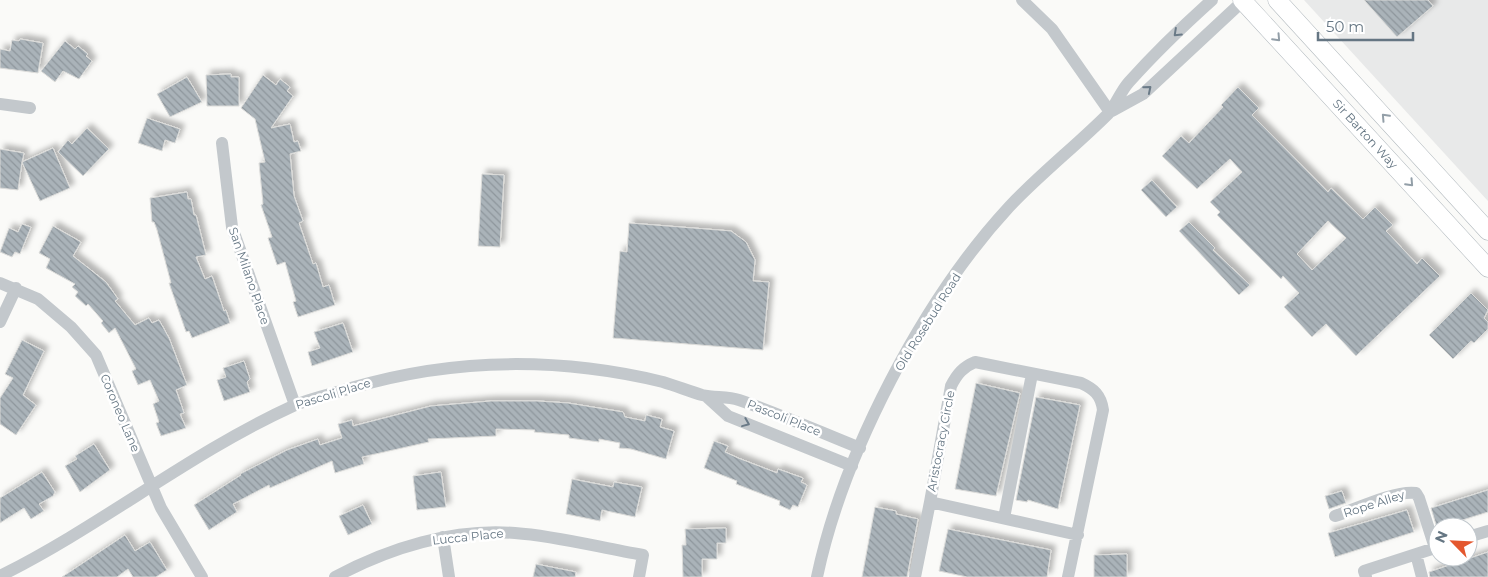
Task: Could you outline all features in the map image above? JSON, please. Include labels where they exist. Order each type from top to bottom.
[{"type":"main road","points":[[1277,0],[1488,231]]},
{"type":"main road","name":"Sir Barton Way","points":[[1243,1],[1488,268]]},
{"type":"street","points":[[1022,0],[1052,29],[1110,112]]},
{"type":"street","name":"Old Rosebud Road","points":[[1110,112],[1127,84],[1167,42],[1212,0]]},
{"type":"street","name":"Old Rosebud Road","points":[[817,577],[836,505],[860,448],[900,365],[922,326],[958,272],[1008,208],[1110,112],[1144,94],[1243,1]]},
{"type":"street","points":[[0,104],[30,108]]},
{"type":"street","name":"San Milano Place","points":[[222,143],[232,227],[295,405]]},
{"type":"street","name":"Coroneo Lane","points":[[0,283],[16,288],[38,300],[71,327],[96,355],[151,488],[202,577]]},
{"type":"street","points":[[0,322],[16,288]]},
{"type":"street","name":"Aristocracy Circle","points":[[1068,577],[1078,535],[1103,410],[1102,402],[1091,388],[1081,383],[975,362],[966,366],[957,374],[951,386],[930,502],[1078,535]]},
{"type":"street","name":"Pascoli Place","points":[[0,576],[37,558],[224,442],[295,405],[398,375],[455,366],[503,364],[595,370],[663,382],[706,396],[736,399],[860,448]]},
{"type":"street","points":[[1004,518],[1032,374]]},
{"type":"street","name":"Pascoli Place","points":[[706,396],[728,416],[852,466]]},
{"type":"street","name":"Rope Alley","points":[[1335,516],[1409,492],[1416,493],[1419,498],[1428,524]]},
{"type":"street","points":[[915,577],[930,502]]},
{"type":"street","name":"Lucca Place","points":[[335,577],[366,560],[407,546],[443,537],[515,532],[643,555],[639,577]]},
{"type":"street","points":[[443,537],[449,577]]},
{"type":"street","points":[[1365,574],[1428,550]]},
{"type":"street","points":[[1416,554],[1422,577]]},
{"type":"shaded area","points":[[1304,0],[1488,0],[1488,201]]},
{"type":"building","points":[[1364,0],[1428,0],[1433,6],[1397,37]]},
{"type":"building","points":[[20,39],[43,43],[38,73],[0,68],[0,49],[10,51],[12,40],[19,41]]},
{"type":"building","points":[[65,41],[75,49],[78,46],[88,54],[86,56],[92,61],[79,79],[63,71],[55,82],[41,71]]},
{"type":"building","points":[[231,74],[231,77],[239,77],[239,106],[207,106],[206,75]]},
{"type":"building","points":[[263,75],[276,85],[280,79],[290,87],[287,91],[293,96],[271,128],[290,124],[294,142],[298,141],[301,151],[290,154],[294,196],[303,221],[299,223],[313,264],[316,263],[323,287],[329,285],[335,305],[298,317],[293,302],[296,301],[285,262],[277,265],[268,238],[272,237],[261,205],[263,204],[259,163],[265,162],[255,119],[241,108]]},
{"type":"building","points":[[187,77],[202,102],[170,117],[157,94]]},
{"type":"building","points":[[1238,87],[1259,108],[1252,115],[1328,192],[1331,188],[1363,219],[1375,207],[1393,225],[1386,231],[1417,264],[1422,258],[1440,276],[1356,356],[1326,324],[1312,337],[1284,307],[1299,293],[1283,276],[1281,279],[1217,215],[1220,212],[1210,202],[1242,172],[1230,159],[1197,189],[1162,156],[1181,136],[1189,143],[1223,107],[1221,105]],"holes":[[[1328,221],[1346,238],[1312,270],[1297,254]]]},
{"type":"building","points":[[147,118],[180,129],[175,143],[165,140],[162,151],[138,143]]},
{"type":"building","points":[[87,128],[109,149],[83,176],[58,152],[68,140],[72,144]]},
{"type":"building","points":[[53,148],[70,188],[40,201],[22,162]]},
{"type":"building","points":[[0,149],[24,153],[18,190],[0,188]]},
{"type":"building","points":[[482,174],[504,175],[500,247],[478,246]]},
{"type":"building","points":[[1152,180],[1177,207],[1166,217],[1141,190]]},
{"type":"building","points":[[187,192],[188,199],[191,199],[194,215],[196,215],[206,255],[196,257],[205,279],[212,276],[230,323],[192,338],[189,331],[186,332],[169,283],[171,283],[157,230],[154,222],[152,222],[150,198]]},
{"type":"building","points":[[1189,222],[1215,248],[1213,250],[1250,285],[1239,295],[1179,231]]},
{"type":"building","points":[[629,223],[731,231],[746,242],[755,260],[753,281],[769,282],[763,350],[613,338],[620,251],[627,252]]},
{"type":"building","points":[[22,224],[31,227],[20,254],[15,252],[12,257],[0,252],[9,228],[18,232]]},
{"type":"building","points":[[53,226],[81,242],[73,256],[106,282],[118,299],[115,301],[135,325],[149,318],[152,323],[159,320],[169,338],[187,385],[176,390],[184,413],[180,414],[186,428],[161,436],[156,423],[159,422],[153,404],[159,401],[150,380],[138,385],[132,371],[136,369],[115,328],[109,333],[101,323],[103,321],[88,304],[86,306],[75,296],[78,292],[72,287],[75,284],[46,268],[50,259],[39,253]]},
{"type":"building","points":[[1471,293],[1488,310],[1484,318],[1488,322],[1488,329],[1474,343],[1471,341],[1453,359],[1429,335]]},
{"type":"building","points":[[343,323],[353,352],[312,366],[308,352],[320,348],[314,332]]},
{"type":"building","points":[[22,340],[44,351],[23,395],[36,405],[16,435],[0,424],[0,398],[13,378],[5,374]]},
{"type":"building","points":[[244,361],[250,379],[247,382],[250,392],[224,401],[217,380],[226,377],[223,368]]},
{"type":"building","points":[[976,383],[1020,393],[996,496],[955,489]]},
{"type":"building","points":[[1036,397],[1080,405],[1058,509],[1028,500],[1027,502],[1016,500]]},
{"type":"building","points":[[491,401],[568,403],[623,412],[625,417],[645,421],[646,415],[662,419],[660,427],[674,431],[666,459],[631,449],[619,448],[620,443],[599,439],[599,442],[569,438],[569,435],[534,432],[535,430],[496,429],[496,436],[428,439],[429,442],[362,457],[364,464],[335,473],[332,461],[270,488],[269,485],[233,504],[237,512],[209,530],[194,505],[240,474],[287,450],[318,439],[320,445],[342,438],[338,424],[352,420],[353,426],[431,406]]},
{"type":"building","points":[[714,441],[728,446],[725,452],[738,458],[777,473],[778,469],[803,478],[801,482],[807,485],[798,507],[793,505],[790,510],[779,505],[780,501],[736,484],[737,481],[704,468]]},
{"type":"building","points":[[94,444],[110,470],[80,492],[65,466],[77,459],[75,456]]},
{"type":"building","points":[[42,472],[55,492],[53,496],[39,504],[44,511],[31,519],[24,508],[0,523],[0,498]]},
{"type":"building","points":[[441,472],[446,507],[417,510],[413,476]]},
{"type":"building","points":[[572,479],[613,487],[614,482],[642,487],[635,517],[602,510],[600,521],[566,514]]},
{"type":"building","points":[[1488,490],[1488,512],[1472,517],[1434,517],[1431,508]]},
{"type":"building","points":[[1342,491],[1346,503],[1329,509],[1325,496]]},
{"type":"building","points":[[363,505],[372,524],[348,535],[339,516]]},
{"type":"building","points":[[875,507],[896,511],[896,514],[918,519],[907,577],[862,577]]},
{"type":"building","points":[[1407,510],[1414,532],[1335,557],[1328,533]]},
{"type":"building","points":[[726,528],[726,543],[717,543],[717,559],[702,559],[702,577],[683,577],[682,545],[686,545],[685,529]]},
{"type":"building","points":[[948,529],[1051,550],[1047,577],[967,577],[939,571]]},
{"type":"building","points":[[125,535],[135,551],[150,542],[167,570],[156,577],[133,577],[128,569],[117,577],[62,577]]},
{"type":"building","points":[[1488,552],[1488,577],[1430,577],[1429,572],[1444,567],[1478,567],[1478,555]]},
{"type":"building","points":[[1127,554],[1127,577],[1094,577],[1094,555]]},
{"type":"building","points":[[536,564],[576,572],[575,577],[533,577]]}]
